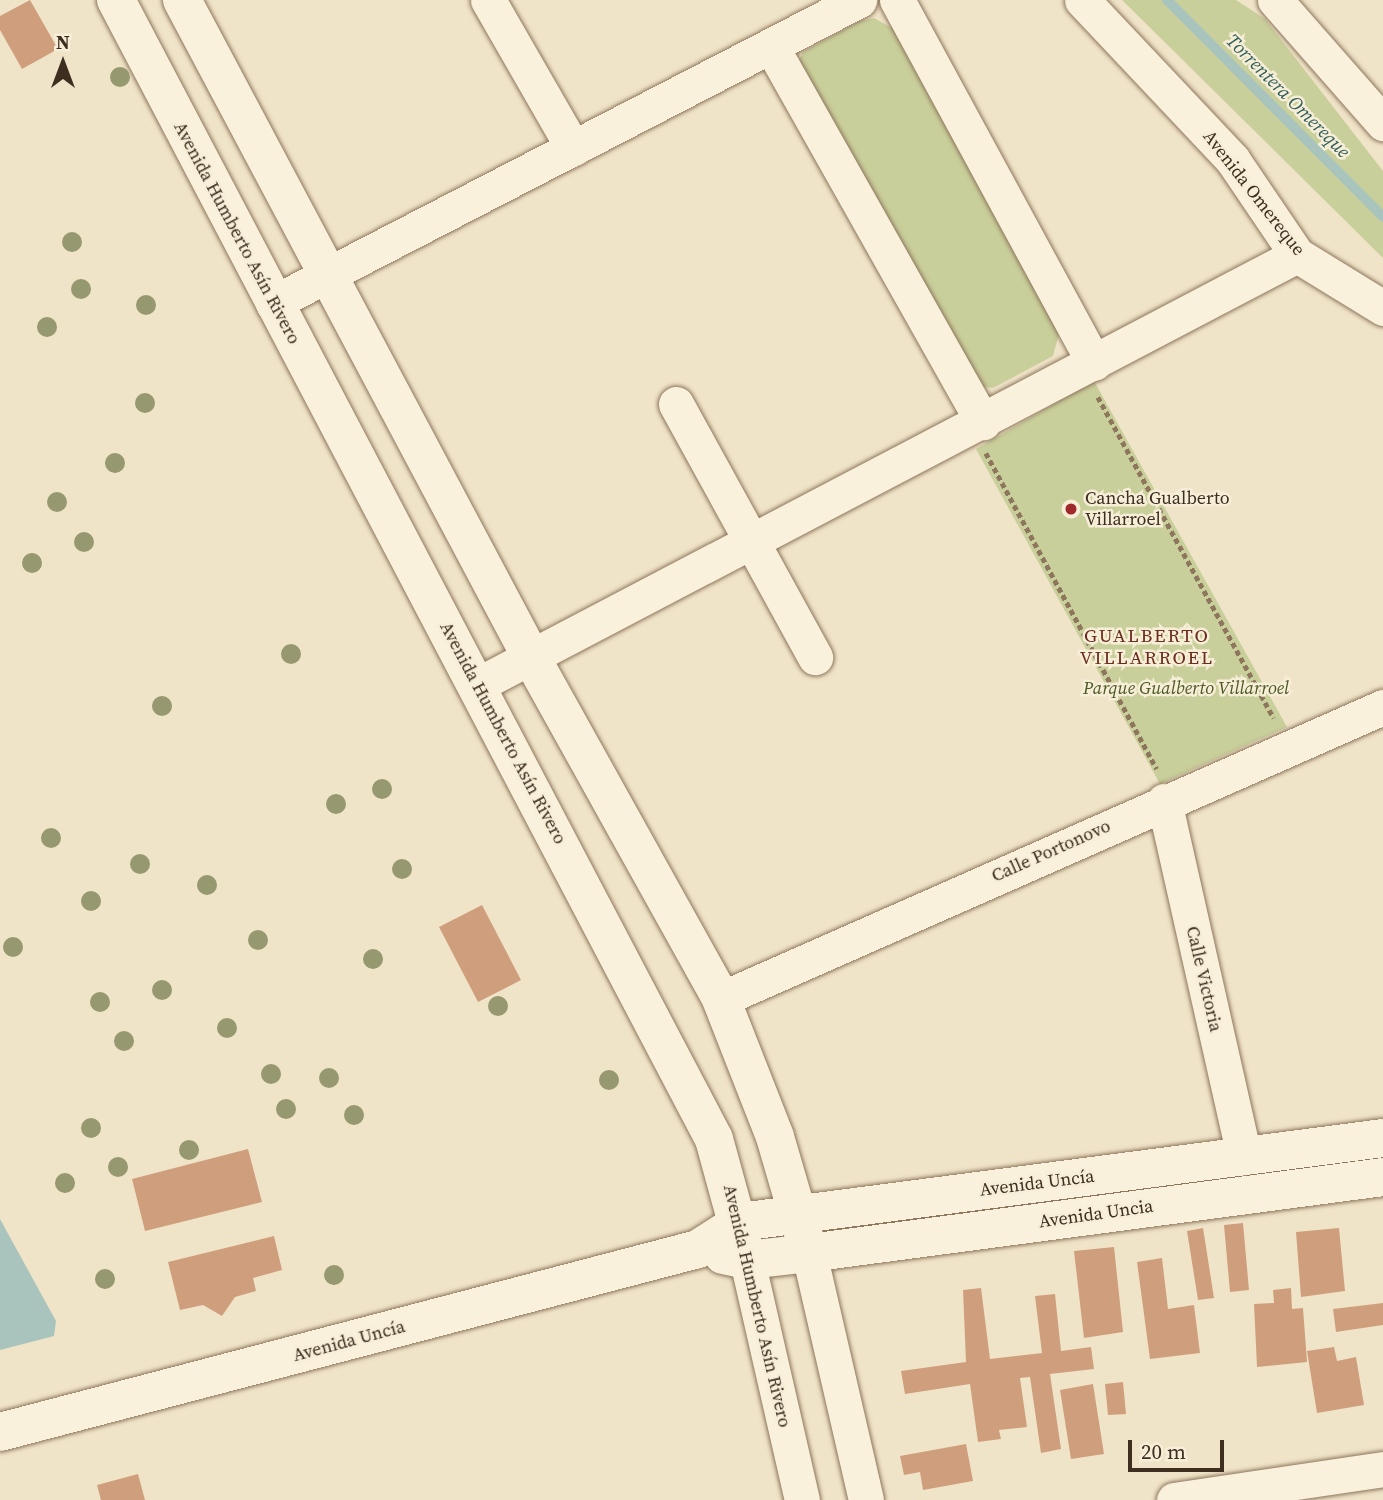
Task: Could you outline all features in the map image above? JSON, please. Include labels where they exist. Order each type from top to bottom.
[{"type":"street","name":"Avenida Humberto Asín Rivero","points":[[116,0],[273,303],[479,684],[714,1139],[740,1222],[802,1500]]},
{"type":"street","points":[[182,0],[531,657],[721,999],[775,1137],[798,1213],[866,1500]]},
{"type":"street","points":[[488,0],[573,148]]},
{"type":"street","points":[[273,303],[859,0]]},
{"type":"street","points":[[897,0],[1088,366]]},
{"type":"street","name":"Avenida Omereque","points":[[1082,0],[1232,159],[1297,255],[1383,308]]},
{"type":"street","points":[[1275,0],[1383,123]]},
{"type":"street","points":[[771,46],[978,425]]},
{"type":"street","points":[[479,684],[978,425],[1297,255]]},
{"type":"street","points":[[676,404],[815,657]]},
{"type":"street","name":"Calle Portonovo","points":[[721,999],[1168,799],[1383,707]]},
{"type":"street","name":"Calle Victoria","points":[[1168,799],[1244,1157]]},
{"type":"street","name":"Avenida Uncía","points":[[0,1432],[698,1249],[740,1222],[1383,1138]]},
{"type":"street","name":"Avenida Uncia","points":[[809,1253],[1383,1177]]},
{"type":"street","name":"Avenida Uncía","points":[[698,1249],[747,1260],[809,1253]]},
{"type":"street","points":[[1174,1500],[1383,1469]]},
{"type":"path","points":[[1088,366],[1290,747]]},
{"type":"path","points":[[978,425],[1168,799]]},
{"type":"green space","points":[[1122,0],[1236,0],[1265,19],[1383,171],[1383,258]]},
{"type":"green space","points":[[874,18],[892,28],[1059,334],[1053,356],[993,388],[977,386],[797,65],[803,52],[860,21]]},
{"type":"green space","name":"Parque Gualberto Villarroel","points":[[1094,381],[1287,727],[1160,784],[976,449]]},
{"type":"water","points":[[0,1219],[56,1321],[54,1336],[0,1350]]},
{"type":"building","points":[[30,0],[58,49],[22,69],[0,30],[0,16]]},
{"type":"building","points":[[482,905],[521,980],[478,1002],[439,927]]},
{"type":"building","points":[[248,1149],[262,1202],[145,1231],[132,1179]]},
{"type":"building","points":[[1243,1223],[1249,1290],[1230,1292],[1224,1225]]},
{"type":"building","points":[[1203,1228],[1214,1298],[1198,1300],[1187,1231]]},
{"type":"building","points":[[1339,1228],[1345,1291],[1301,1297],[1296,1232]]},
{"type":"building","points":[[274,1236],[282,1270],[253,1278],[256,1291],[235,1297],[222,1316],[203,1305],[180,1310],[168,1262]]},
{"type":"building","points":[[1114,1247],[1123,1332],[1084,1338],[1074,1251]]},
{"type":"building","points":[[1162,1258],[1168,1309],[1194,1305],[1200,1353],[1150,1359],[1137,1262]]},
{"type":"building","points":[[981,1288],[990,1359],[1042,1353],[1035,1296],[1055,1294],[1061,1351],[1091,1347],[1094,1369],[1050,1374],[1061,1449],[1041,1453],[1030,1377],[1020,1378],[1027,1427],[999,1430],[1001,1439],[978,1442],[970,1384],[905,1394],[901,1371],[966,1362],[963,1290]]},
{"type":"building","points":[[1291,1288],[1292,1309],[1303,1308],[1307,1362],[1257,1367],[1254,1304],[1274,1303],[1273,1290]]},
{"type":"building","points":[[1383,1303],[1383,1325],[1336,1332],[1333,1309]]},
{"type":"building","points":[[1334,1347],[1337,1361],[1356,1357],[1364,1405],[1317,1413],[1307,1351]]},
{"type":"building","points":[[1123,1382],[1126,1414],[1108,1415],[1105,1384]]},
{"type":"building","points":[[1093,1384],[1104,1454],[1071,1459],[1060,1390]]},
{"type":"building","points":[[966,1444],[973,1481],[923,1490],[920,1472],[904,1475],[900,1456]]},
{"type":"building","points":[[138,1474],[145,1500],[101,1500],[97,1485]]},
{"type":"waterway","name":"Torrentera Omereque","points":[[1167,0],[1383,217]]},
{"type":"place","name":"Cancha Gualberto Villarroel","points":[[1071,509]]},
{"type":"district","name":"GUALBERTO VILLARROEL","points":[[1147,647]]}]
